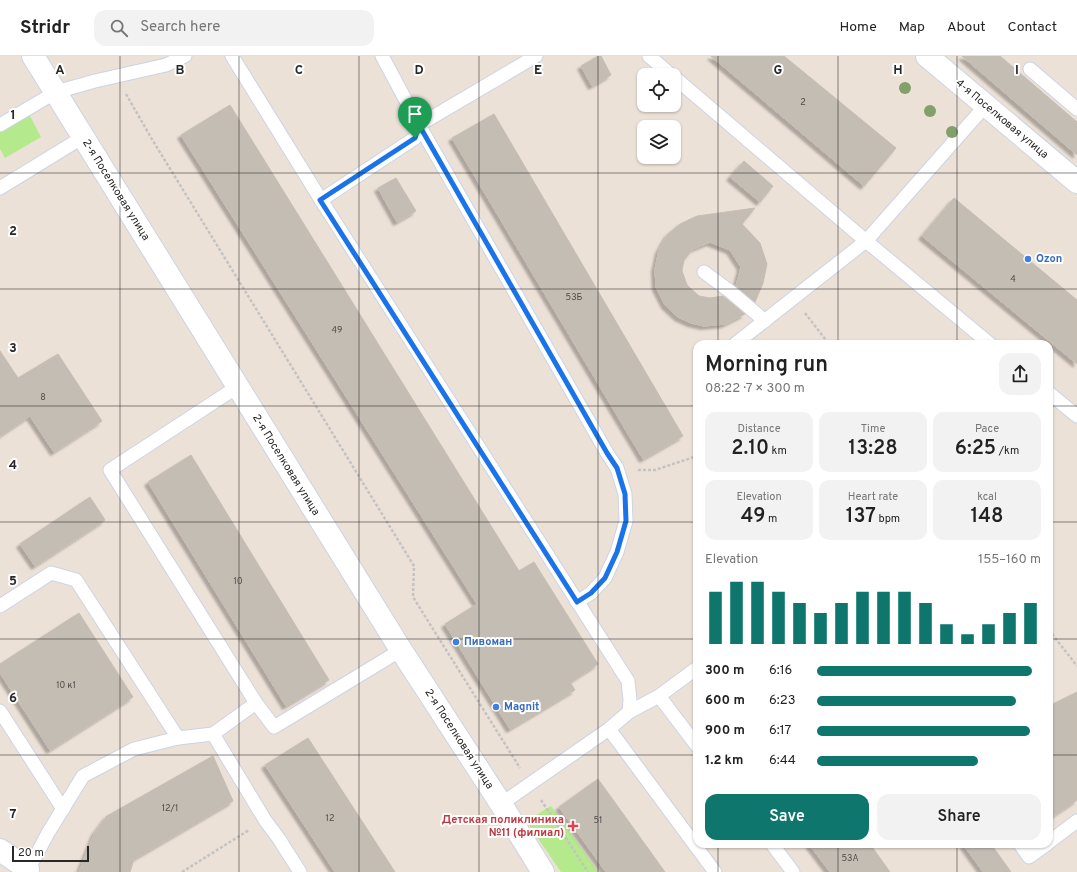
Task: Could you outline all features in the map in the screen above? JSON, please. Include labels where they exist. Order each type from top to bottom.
[{"type":"street","name":"2-я Поселковая улица","points":[[33,56],[401,650],[501,804],[543,872]]},
{"type":"street","name":"4-я Поселковая улица","points":[[927,56],[1076,178]]},
{"type":"street","points":[[0,850],[27,870]]},
{"type":"lane","points":[[0,125],[56,92],[95,80],[166,66],[186,56]]},
{"type":"lane","points":[[232,56],[320,200],[628,681],[630,700],[629,712]]},
{"type":"lane","points":[[382,56],[419,125],[617,468],[625,494],[626,521],[617,552],[605,578],[591,593],[577,602]]},
{"type":"lane","points":[[320,200],[415,138],[419,125],[536,56]]},
{"type":"lane","points":[[649,56],[664,68]]},
{"type":"lane","points":[[1030,69],[1077,109]]},
{"type":"lane","points":[[681,83],[866,241],[985,340]]},
{"type":"lane","points":[[740,340],[866,241],[986,105]]},
{"type":"lane","points":[[0,188],[83,137]]},
{"type":"lane","points":[[704,272],[765,320]]},
{"type":"lane","points":[[237,386],[110,470],[256,703],[274,727],[401,650]]},
{"type":"lane","points":[[1053,396],[1077,416]]},
{"type":"lane","points":[[0,606],[51,574],[76,580],[178,738]]},
{"type":"lane","points":[[501,804],[609,729],[629,712],[659,696],[693,671]]},
{"type":"lane","points":[[659,696],[693,741]]},
{"type":"lane","points":[[27,870],[83,776],[134,748],[178,738],[213,734],[256,703]]},
{"type":"lane","points":[[0,711],[63,809]]},
{"type":"lane","points":[[609,729],[693,842]]},
{"type":"lane","points":[[213,734],[265,820],[300,872]]},
{"type":"lane","points":[[1053,839],[1077,821]]},
{"type":"lane","points":[[697,848],[715,872]]},
{"type":"lane","points":[[775,848],[793,872]]},
{"type":"lane","points":[[1023,848],[1029,857],[1041,848]]},
{"type":"path","points":[[115,76],[153,141],[414,566],[413,597],[530,784],[588,872]]},
{"type":"path","points":[[794,298],[826,340]]},
{"type":"path","points":[[617,468],[655,470],[693,457]]},
{"type":"path","points":[[1053,635],[1077,666]]},
{"type":"path","points":[[182,872],[265,820]]},
{"type":"green space","points":[[29,114],[41,137],[5,158],[0,149],[0,131]]},
{"type":"green space","points":[[551,806],[598,872],[561,872],[526,821]]},
{"type":"building","points":[[598,56],[601,56],[611,75],[592,86],[581,66]]},
{"type":"building","points":[[711,56],[784,56],[896,148],[864,186]]},
{"type":"building","points":[[962,56],[1000,56],[1077,122],[1077,155]]},
{"type":"building","points":[[230,105],[519,571],[534,562],[598,664],[570,682],[575,690],[510,729],[445,624],[477,604],[181,135]]},
{"type":"building","points":[[494,114],[683,436],[643,459],[452,138]]},
{"type":"building","points":[[744,161],[773,186],[760,202],[730,177]]},
{"type":"building","points":[[396,178],[416,211],[397,222],[378,188]]},
{"type":"building","points":[[954,198],[1077,300],[1077,364],[1053,344],[1053,340],[1048,340],[922,236]]},
{"type":"building","points":[[755,208],[742,224],[760,243],[767,264],[763,283],[755,302],[736,286],[741,267],[730,250],[710,242],[693,249],[684,260],[682,271],[687,285],[699,296],[710,298],[723,296],[745,314],[725,324],[704,326],[691,323],[678,317],[665,305],[656,287],[655,269],[659,250],[668,234],[680,224],[697,216]]},
{"type":"building","points":[[0,351],[18,378],[58,354],[102,421],[54,452],[30,416],[0,436]]},
{"type":"building","points":[[191,455],[329,680],[286,706],[148,482]]},
{"type":"building","points":[[90,497],[105,520],[35,566],[20,544]]},
{"type":"building","points":[[79,613],[133,697],[50,750],[0,673],[0,664]]},
{"type":"building","points":[[1077,692],[1077,800],[1053,816],[1053,704]]},
{"type":"building","points":[[308,738],[395,872],[335,872],[265,765]]},
{"type":"building","points":[[213,756],[233,801],[134,859],[130,872],[79,872],[95,832],[107,816]]},
{"type":"building","points":[[598,779],[665,872],[606,872],[559,807]]},
{"type":"building","points":[[812,848],[873,848],[890,872],[830,872]]},
{"type":"building","points":[[966,848],[994,848],[1011,872],[983,872]]},
{"type":"place","name":"Ozon","points":[[1028,259]]},
{"type":"place","name":"Пивоман","points":[[456,642]]},
{"type":"place","name":"Magnit","points":[[496,707]]},
{"type":"place","name":"Детская поликлиника №11 (филиал)","points":[[573,826]]},
{"type":"route","points":[[419,125],[617,468],[625,494],[626,521],[617,552],[605,578],[591,593],[577,602],[320,200],[415,138],[419,125]]}]
